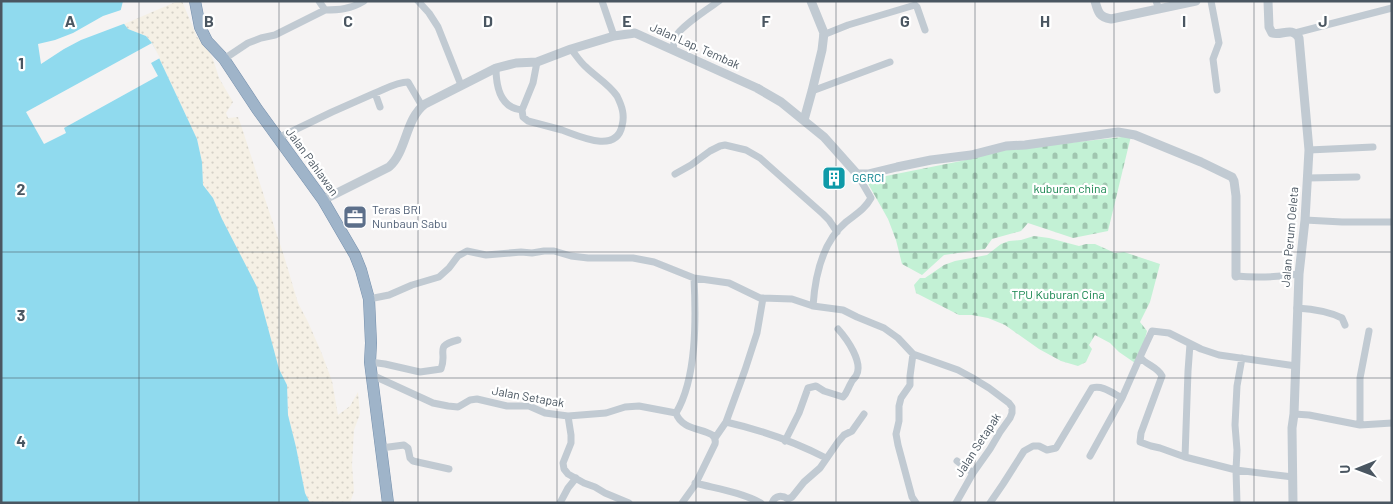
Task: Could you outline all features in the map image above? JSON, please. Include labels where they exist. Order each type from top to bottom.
[{"type":"highway","name":"Jalan Pahlawan","points":[[195,1],[198,18],[207,41],[224,59],[323,200],[355,255],[361,270],[369,299],[370,362],[388,503]]},
{"type":"street","points":[[319,1],[325,10]]},
{"type":"street","points":[[224,59],[248,43],[275,35],[325,10],[344,10],[364,1]]},
{"type":"street","points":[[418,1],[438,27],[461,86]]},
{"type":"street","points":[[602,1],[614,36]]},
{"type":"street","points":[[673,50],[675,36],[691,21],[719,1]]},
{"type":"street","points":[[804,120],[822,50],[824,33],[811,1]]},
{"type":"street","points":[[1095,1],[1100,15],[1111,19],[1158,5],[1196,1]]},
{"type":"street","points":[[1210,1],[1219,43],[1213,59],[1217,90]]},
{"type":"street","points":[[1268,1],[1269,27],[1272,33],[1277,34],[1290,31],[1295,32],[1392,8]]},
{"type":"street","points":[[823,35],[915,5],[925,30]]},
{"type":"street","name":"Jalan Perum Oeleta","points":[[1293,503],[1292,428],[1297,308],[1309,150],[1300,43],[1295,32]]},
{"type":"street","name":"Jalan Lap. Tembak","points":[[422,106],[496,68],[516,63],[537,62],[614,36],[635,33],[757,88],[781,102],[824,137],[856,174]]},
{"type":"street","points":[[537,62],[533,82],[522,110],[523,117],[528,121],[595,141],[613,139],[621,131],[623,122],[623,111],[620,103],[611,89],[587,68],[571,49]]},
{"type":"street","points":[[812,91],[890,62]]},
{"type":"street","points":[[496,68],[497,82],[502,98],[514,110],[522,110]]},
{"type":"street","points":[[278,138],[375,93],[403,82],[408,82],[422,106],[392,164],[323,200]]},
{"type":"street","points":[[375,93],[380,107]]},
{"type":"street","points":[[856,174],[868,174],[931,160],[971,155],[1006,146],[1118,132],[1135,135],[1232,177],[1236,196],[1236,276],[1253,278],[1282,277],[1299,274]]},
{"type":"street","points":[[675,174],[720,146],[725,145],[746,150],[760,158],[780,175],[823,214],[837,232]]},
{"type":"street","points":[[1309,150],[1373,147]]},
{"type":"street","points":[[814,306],[814,291],[819,266],[826,247],[845,222],[860,212],[871,198],[856,174]]},
{"type":"street","points":[[1307,178],[1357,177]]},
{"type":"street","points":[[1305,220],[1392,222]]},
{"type":"street","name":"Jalan Setapak","points":[[369,299],[389,295],[412,285],[439,277],[458,256],[467,251],[486,255],[554,251],[588,258],[633,258],[654,262],[694,278],[729,284],[760,298],[792,299],[814,306],[843,310],[884,328],[898,338],[913,354],[958,370],[971,377],[989,388],[1012,407],[1010,418],[956,503]]},
{"type":"street","points":[[676,413],[685,394],[690,370],[694,338],[694,278]]},
{"type":"street","points":[[682,503],[696,483],[715,444],[716,438],[726,422],[757,333],[763,298]]},
{"type":"street","points":[[1297,308],[1334,314],[1342,318],[1345,325]]},
{"type":"street","points":[[785,441],[799,413],[808,388],[816,386],[824,391],[843,397],[851,381],[856,376],[858,367],[856,357],[846,338],[838,329]]},
{"type":"street","points":[[1090,456],[1122,398],[1152,331],[1169,333],[1219,356],[1296,366]]},
{"type":"street","points":[[1360,424],[1360,378],[1369,331]]},
{"type":"street","points":[[370,362],[420,372],[441,369],[444,345],[458,340]]},
{"type":"street","points":[[1184,457],[1190,344]]},
{"type":"street","points":[[913,354],[910,385],[899,406],[899,421],[896,434],[912,497],[916,503]]},
{"type":"street","points":[[1140,357],[1159,371],[1162,376],[1141,433],[1140,442],[1184,457],[1236,470],[1293,477]]},
{"type":"street","points":[[1237,503],[1237,393],[1242,358]]},
{"type":"street","name":"Jalan Setapak","points":[[372,375],[440,405],[458,407],[470,400],[476,399],[508,406],[529,406],[545,413],[568,416],[606,413],[613,412],[619,408],[639,406],[676,413],[682,423],[711,434],[716,438]]},
{"type":"street","points":[[990,503],[1024,451],[1033,446],[1039,446],[1047,450],[1056,448],[1092,388],[1103,387],[1122,398]]},
{"type":"street","points":[[772,503],[778,496],[792,497],[804,482],[820,468],[838,442],[844,435],[852,431],[864,414]]},
{"type":"street","points":[[1294,414],[1360,424],[1392,423]]},
{"type":"street","name":"Jalan Setapak","points":[[568,416],[571,443],[563,463],[564,469],[568,474],[576,478]]},
{"type":"street","points":[[726,422],[776,436],[826,458]]},
{"type":"street","points":[[381,448],[404,445],[408,448],[410,458],[413,461],[450,469]]},
{"type":"street","points":[[957,461],[973,474]]},
{"type":"street","points":[[560,503],[576,478],[604,493],[629,503]]},
{"type":"street","points":[[696,483],[742,494],[761,503]]},
{"type":"sand","points":[[182,1],[197,37],[206,44],[219,78],[233,102],[226,113],[228,118],[238,117],[241,125],[298,303],[322,354],[332,381],[338,415],[350,406],[358,392],[360,414],[354,430],[352,465],[354,491],[350,503],[310,503],[305,493],[288,415],[287,385],[279,369],[213,198],[203,185],[202,162],[197,139],[152,43],[146,36],[128,29],[124,24]]},
{"type":"green space","name":"kuburan china","points":[[1131,136],[1108,231],[1073,238],[1028,223],[1021,231],[992,239],[985,249],[944,255],[922,275],[902,264],[888,219],[866,180],[961,161],[1004,150]]},
{"type":"green space","name":"TPU Kuburan Cina","points":[[1034,236],[1079,246],[1095,244],[1115,253],[1124,252],[1160,264],[1150,302],[1140,322],[1147,331],[1143,346],[1135,363],[1110,343],[1095,335],[1089,345],[1092,349],[1086,362],[1078,366],[1061,361],[1039,349],[1005,325],[988,318],[959,315],[916,293],[914,285],[920,278],[925,278],[944,265],[987,255],[1001,244]]},
{"type":"water","points":[[1,1],[123,1],[119,17],[128,29],[146,36],[152,43],[197,139],[202,162],[203,185],[213,198],[257,287],[279,369],[287,385],[288,415],[305,493],[310,503],[1,503]]},
{"type":"pier","points":[[124,9],[122,17],[126,23],[81,40],[41,64],[38,44],[73,33],[103,16]]},
{"type":"pier","points":[[152,43],[160,58],[151,63],[158,76],[64,128],[66,133],[44,144],[26,112]]},
{"type":"place","name":"GGRCI","points":[[834,178]]},
{"type":"place","name":"Teras BRI Nunbaun Sabu","points":[[355,217]]}]
